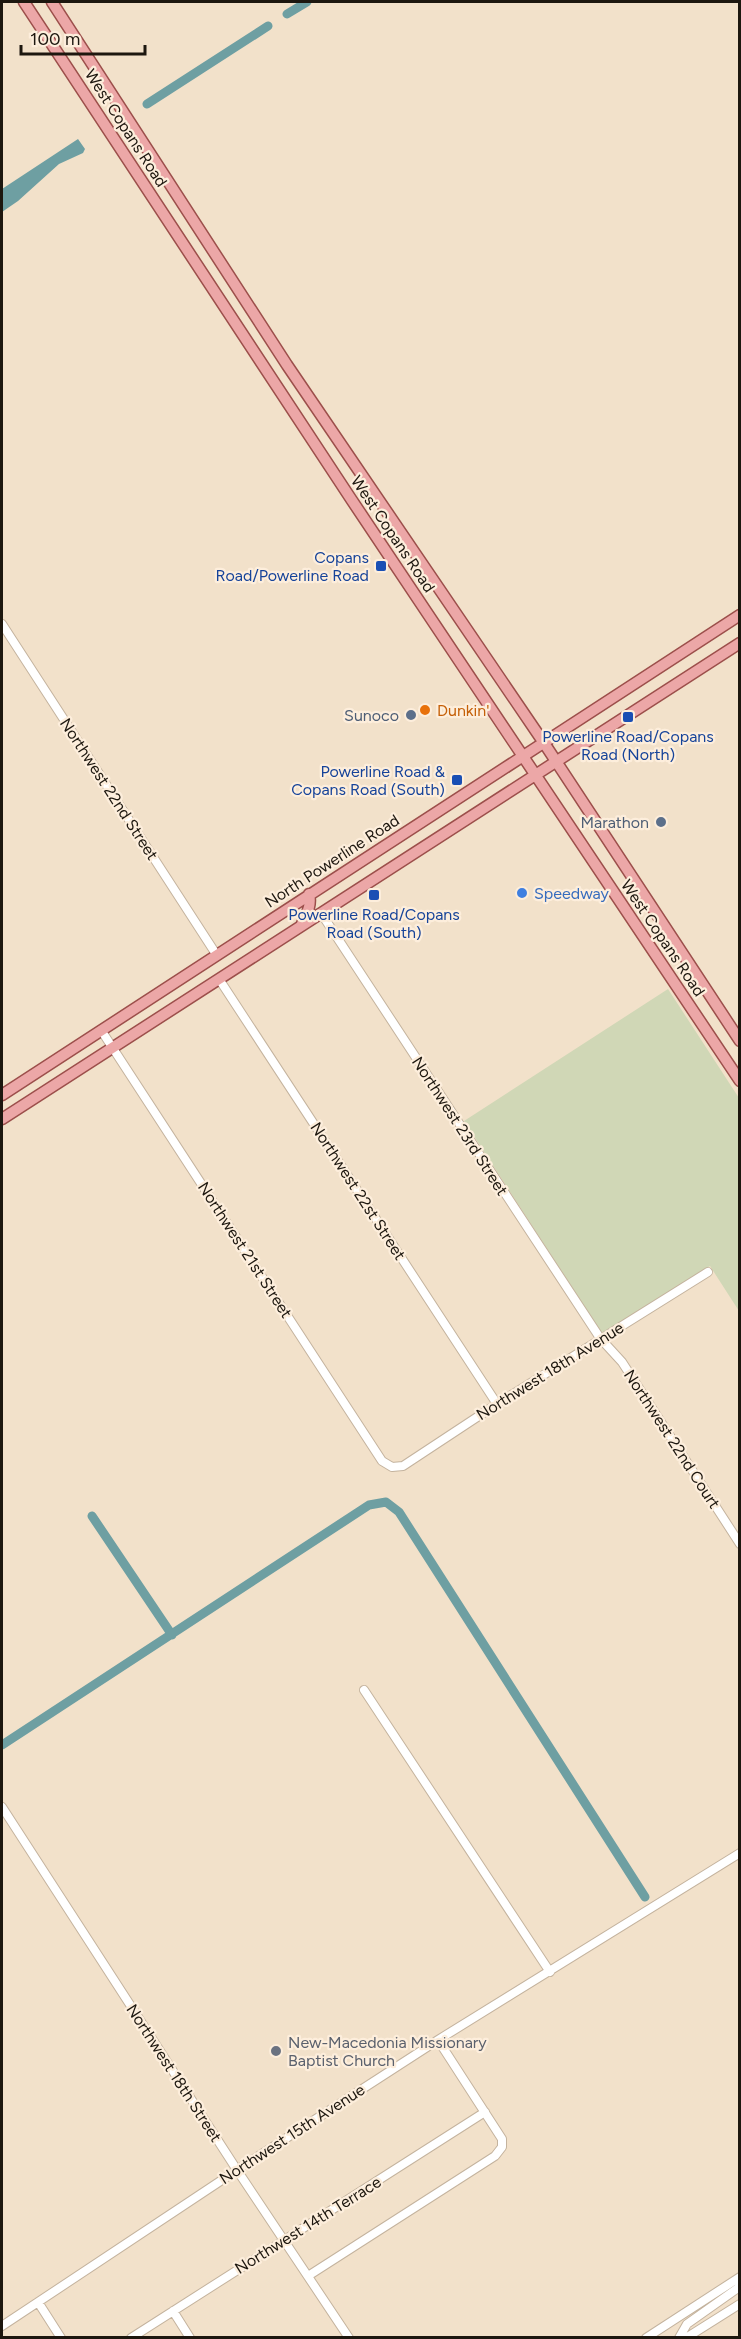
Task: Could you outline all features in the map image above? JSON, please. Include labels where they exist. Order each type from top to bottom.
[{"type":"main road","name":"West Copans Road","points":[[24,2],[351,499],[740,1081]]},
{"type":"main road","name":"West Copans Road","points":[[52,2],[287,364],[557,762],[740,1041]]},
{"type":"main road","name":"North Powerline Road","points":[[2,1095],[740,615]]},
{"type":"main road","points":[[2,1119],[740,643]]},
{"type":"main road","points":[[301,926],[310,908],[309,894]]},
{"type":"street","name":"Northwest 22nd Street","points":[[2,624],[216,954]]},
{"type":"street","name":"Northwest 23rd Street","points":[[321,913],[600,1338]]},
{"type":"street","name":"Northwest 22st Street","points":[[219,979],[497,1404]]},
{"type":"street","name":"Northwest 21st Street","points":[[101,1030],[382,1461],[392,1467]]},
{"type":"street","name":"Northwest 18th Avenue","points":[[392,1467],[403,1466],[600,1338],[708,1272]]},
{"type":"street","name":"Northwest 22nd Court","points":[[600,1338],[622,1362],[740,1544]]},
{"type":"street","points":[[364,1690],[550,1972]]},
{"type":"street","name":"Northwest 18th Street","points":[[2,1807],[237,2170],[349,2337]]},
{"type":"street","name":"Northwest 15th Avenue","points":[[2,2326],[438,2040],[740,1853]]},
{"type":"street","points":[[308,2277],[495,2156],[502,2146],[502,2139],[438,2040]]},
{"type":"street","name":"Northwest 14th Terrace","points":[[131,2337],[485,2112]]},
{"type":"street","points":[[646,2337],[740,2277]]},
{"type":"street","points":[[679,2337],[687,2324],[740,2285]]},
{"type":"street","points":[[38,2302],[61,2337]]},
{"type":"street","points":[[686,2337],[740,2304]]},
{"type":"street","points":[[173,2310],[190,2337]]},
{"type":"green space","points":[[668,989],[739,1098],[739,1311],[710,1266],[603,1335],[464,1121]]},
{"type":"water","points":[[78,139],[85,149],[83,153],[59,164],[18,201],[2,212],[2,189]]},
{"type":"waterway","points":[[287,14],[307,2]]},
{"type":"waterway","points":[[147,104],[268,26]]},
{"type":"waterway","points":[[2,1745],[369,1505],[386,1502],[399,1512],[645,1897]]},
{"type":"waterway","points":[[92,1516],[172,1635]]},
{"type":"place","name":"Copans Road/Powerline Road","points":[[381,566]]},
{"type":"place","name":"Dunkin'","points":[[425,710]]},
{"type":"place","name":"Sunoco","points":[[411,715]]},
{"type":"place","name":"Powerline Road/Copans Road (North)","points":[[628,717]]},
{"type":"place","name":"Powerline Road & Copans Road (South)","points":[[457,780]]},
{"type":"place","name":"Marathon","points":[[661,822]]},
{"type":"place","name":"Speedway","points":[[522,893]]},
{"type":"place","name":"Powerline Road/Copans Road (South)","points":[[374,895]]},
{"type":"place","name":"New-Macedonia Missionary Baptist Church","points":[[276,2051]]}]
